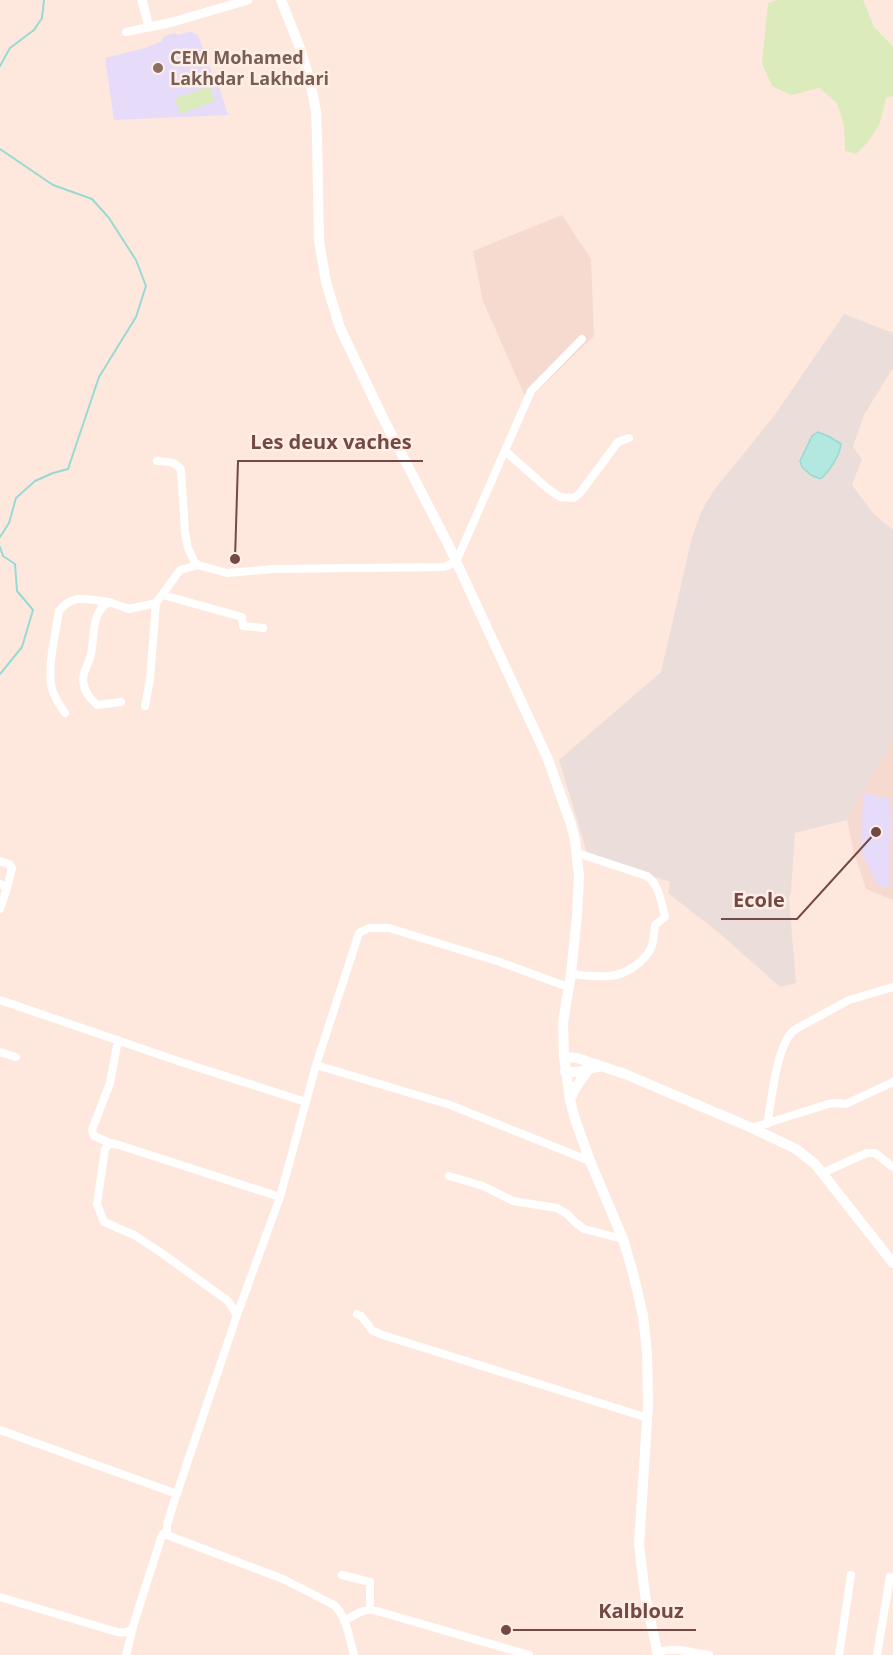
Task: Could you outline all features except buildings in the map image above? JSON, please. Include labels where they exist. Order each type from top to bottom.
[{"type":"main road","points":[[281,0],[300,48],[316,111],[320,241],[326,282],[340,328],[456,562],[547,757],[572,824],[579,876],[571,974],[563,1023],[565,1072],[570,1100],[582,1140],[623,1239],[642,1316],[648,1361],[648,1418],[639,1544],[644,1587],[658,1654]]},
{"type":"main road","points":[[563,1042],[588,1065]]},
{"type":"main road","points":[[564,1058],[570,1056],[588,1065]]},
{"type":"main road","points":[[570,1100],[588,1065]]},
{"type":"main road","points":[[565,1072],[588,1065],[603,1066],[752,1128],[796,1149],[806,1155],[822,1173],[893,1263]]},
{"type":"street","points":[[142,0],[149,27]]},
{"type":"street","points":[[126,32],[169,23],[248,0]]},
{"type":"street","points":[[157,462],[174,463],[180,468],[185,533],[194,561],[198,565],[227,573],[273,569],[444,567],[456,562],[531,391],[582,339]]},
{"type":"street","points":[[505,451],[547,488],[561,497],[574,498],[618,442],[629,438]]},
{"type":"street","points":[[65,713],[57,702],[51,684],[59,610],[64,604],[82,597],[109,602],[129,609],[156,603],[180,570],[198,565]]},
{"type":"street","points":[[163,595],[242,617],[243,626],[263,628]]},
{"type":"street","points":[[109,602],[103,606],[94,622],[90,657],[84,673],[83,685],[89,697],[97,705],[121,702]]},
{"type":"street","points":[[145,706],[150,679],[156,603]]},
{"type":"street","points":[[571,974],[607,977],[629,971],[646,957],[651,947],[655,924],[665,917],[659,893],[647,876],[577,853]]},
{"type":"street","points":[[0,861],[9,864],[12,868],[3,886],[0,909]]},
{"type":"street","points":[[354,1655],[340,1611],[326,1601],[282,1579],[167,1535],[167,1525],[237,1315],[280,1197],[316,1065],[359,933],[369,928],[389,928],[500,962],[568,987]]},
{"type":"street","points":[[767,1124],[782,1047],[788,1035],[794,1029],[849,1000],[893,987]]},
{"type":"street","points":[[0,1000],[306,1102]]},
{"type":"street","points":[[118,1040],[110,1083],[92,1130],[94,1136],[280,1197]]},
{"type":"street","points":[[0,1052],[16,1057]]},
{"type":"street","points":[[316,1065],[450,1105],[590,1161]]},
{"type":"street","points":[[752,1128],[828,1104],[846,1104],[893,1082]]},
{"type":"street","points":[[110,1143],[105,1149],[97,1204],[104,1222],[134,1235],[163,1254],[228,1301],[237,1315]]},
{"type":"street","points":[[822,1173],[867,1153],[875,1153],[893,1167]]},
{"type":"street","points":[[449,1176],[483,1186],[513,1201],[557,1208],[584,1229],[623,1239]]},
{"type":"street","points":[[357,1314],[373,1331],[386,1336],[648,1418]]},
{"type":"street","points":[[0,1430],[177,1494]]},
{"type":"street","points":[[126,1655],[162,1535],[167,1530]]},
{"type":"street","points":[[342,1575],[370,1582],[370,1609]]},
{"type":"street","points":[[839,1655],[851,1575]]},
{"type":"street","points":[[877,1655],[890,1577]]},
{"type":"street","points":[[0,1597],[117,1632],[126,1632],[133,1626]]},
{"type":"street","points":[[344,1621],[370,1609],[529,1655]]},
{"type":"street","points":[[658,1654],[669,1649],[677,1649],[710,1655]]},
{"type":"shaded area","name":"CEM Mohamed Lakhdar Lakhdari","points":[[188,32],[198,35],[214,78],[217,80],[228,115],[114,120],[105,58],[145,48],[162,41],[170,34],[178,35]]},
{"type":"shaded area","points":[[562,215],[591,259],[594,336],[527,401],[483,301],[473,251]]},
{"type":"shaded area","points":[[844,314],[893,333],[893,368],[864,415],[853,447],[862,459],[852,485],[874,514],[893,530],[893,738],[847,820],[795,833],[789,897],[796,983],[780,987],[718,932],[668,893],[670,882],[587,853],[559,760],[661,672],[691,541],[701,512],[714,490],[774,416]]},
{"type":"shaded area","points":[[893,738],[893,900],[866,889],[854,853],[847,820]]},
{"type":"shaded area","points":[[863,793],[889,798],[889,811],[891,812],[889,887],[878,886],[861,852]]},
{"type":"green space","points":[[777,0],[863,0],[874,27],[893,46],[893,96],[886,98],[880,123],[869,141],[856,154],[845,151],[844,126],[837,103],[819,88],[791,95],[772,86],[762,64],[768,3]]},
{"type":"green space","points":[[210,87],[215,101],[180,114],[175,98]]},
{"type":"water","points":[[818,432],[841,444],[834,463],[820,479],[802,467],[800,461],[812,436]]},
{"type":"waterway","points":[[0,66],[10,48],[34,30],[42,18],[44,0]]},
{"type":"waterway","points":[[0,149],[53,185],[92,199],[109,218],[136,260],[146,286],[136,317],[99,377],[68,469],[35,481],[16,498],[9,523],[0,537]]},
{"type":"waterway","points":[[0,547],[3,556],[15,564],[17,591],[33,610],[22,647],[0,674]]},
{"type":"place","name":"CEM Mohamed Lakhdar Lakhdari","points":[[158,68]]},
{"type":"place","name":"Les deux vaches","points":[[235,559]]},
{"type":"place","name":"Ecole","points":[[876,832]]},
{"type":"place","name":"Kalblouz","points":[[506,1630]]}]
